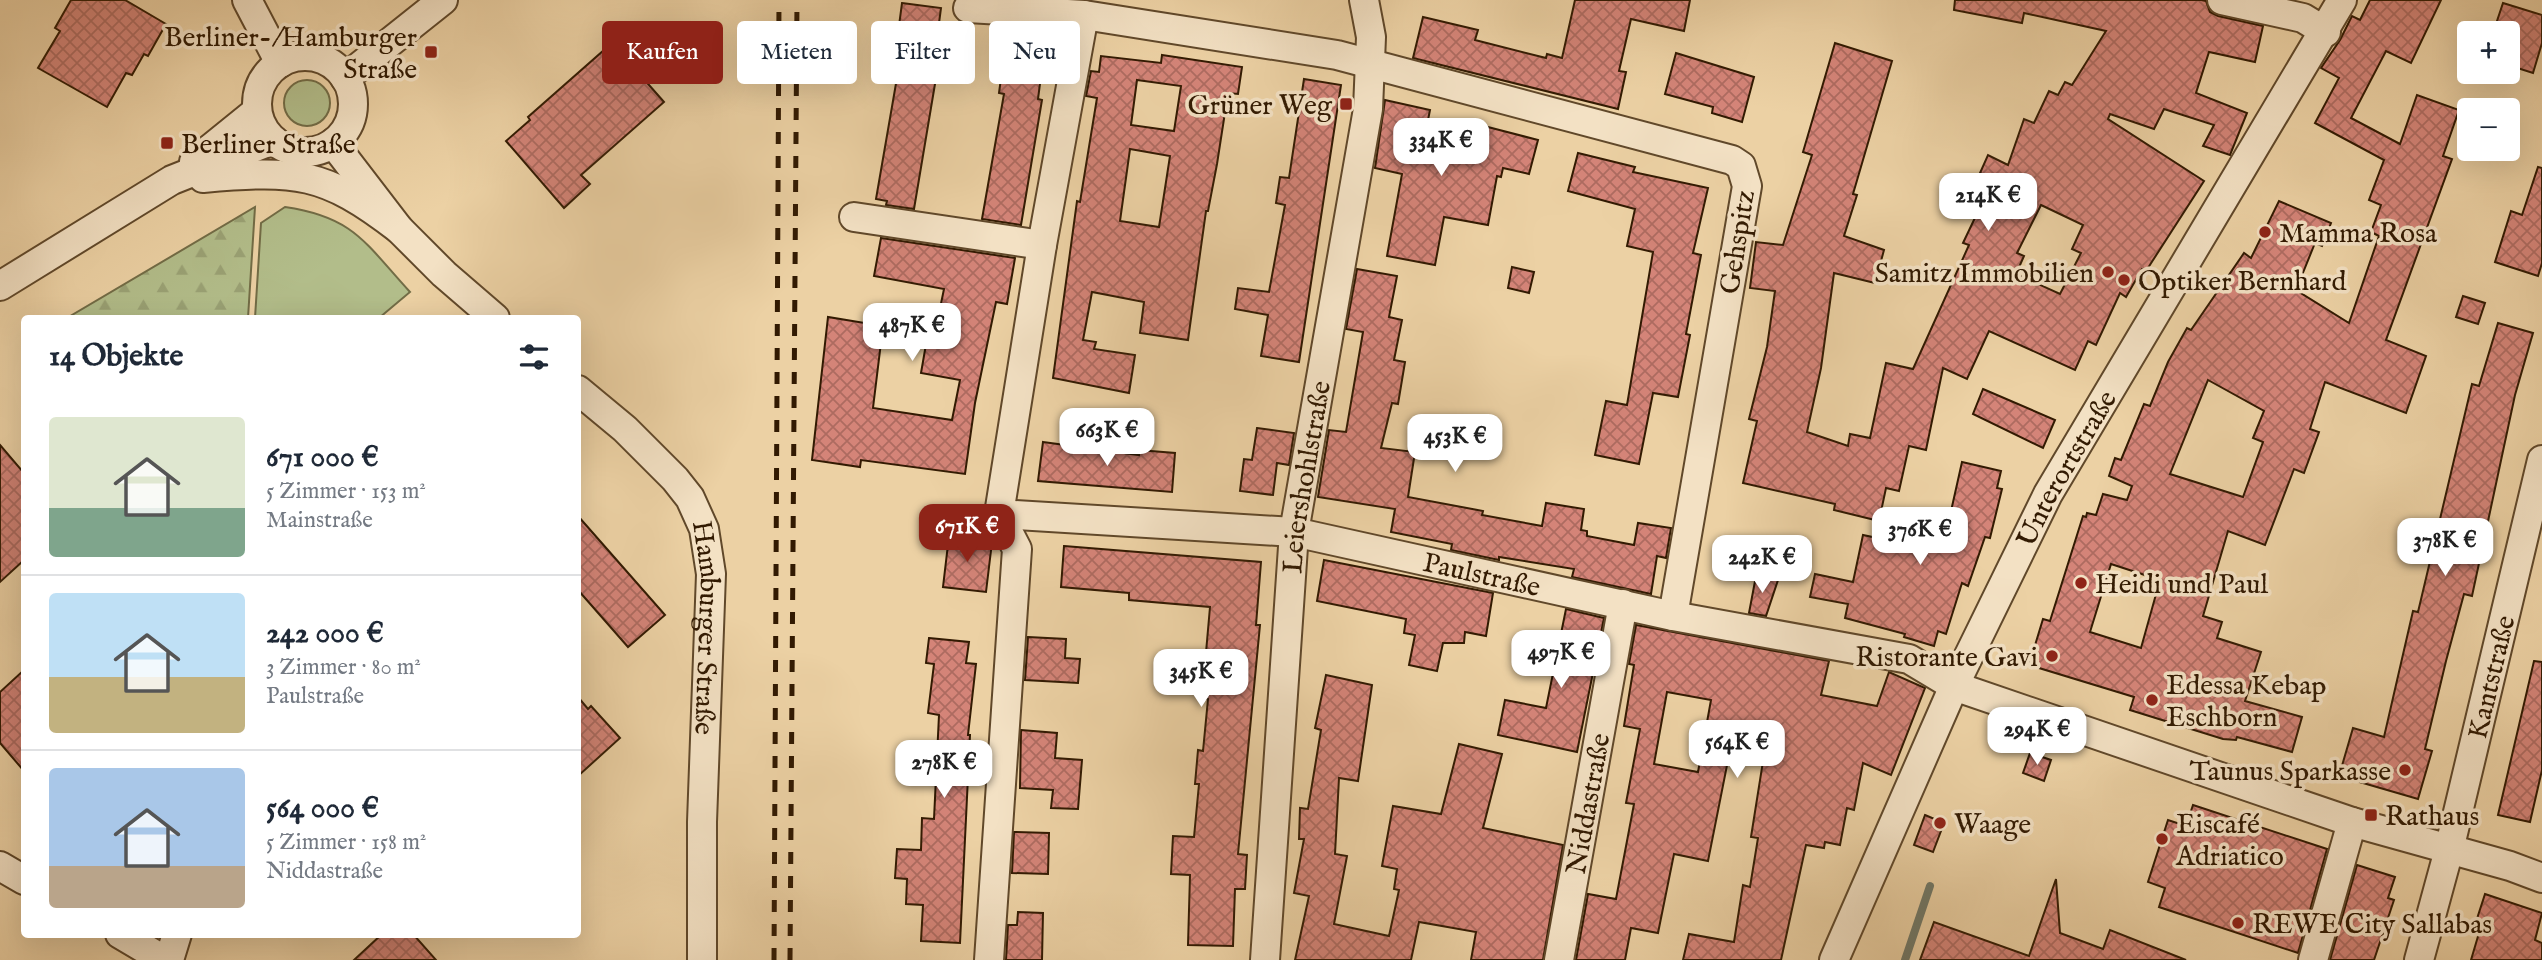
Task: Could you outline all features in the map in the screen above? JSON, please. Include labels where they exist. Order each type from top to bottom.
[{"type":"street","points":[[247,0],[280,62]]},
{"type":"street","points":[[345,78],[443,0]]},
{"type":"street","name":"Leiershohlstraße","points":[[1265,960],[1294,532],[1368,109],[1371,62],[1364,0]]},
{"type":"street","points":[[2222,0],[2303,18],[2326,32]]},
{"type":"street","name":"Unterortstraße","points":[[1834,960],[1954,686],[2048,494],[2079,438],[2326,32],[2342,0]]},
{"type":"street","points":[[968,8],[1084,15],[1371,62]]},
{"type":"street","points":[[989,960],[1017,549],[999,514],[1042,245],[1084,15]]},
{"type":"street","points":[[291,57],[315,57],[337,68],[345,78],[351,91],[351,113],[343,132],[333,142],[318,150],[303,152],[273,140],[260,122],[257,111],[259,89],[264,79],[280,62],[291,57]]},
{"type":"street","name":"Gehspitz","points":[[1371,62],[1732,160],[1741,166],[1747,186],[1673,616]]},
{"type":"street","points":[[0,286],[172,180],[257,111]]},
{"type":"street","points":[[172,180],[273,140]]},
{"type":"street","points":[[333,142],[399,229]]},
{"type":"street","points":[[172,180],[266,173],[317,179],[359,198],[399,229],[444,274],[492,315]]},
{"type":"street","points":[[854,217],[1042,245]]},
{"type":"street","name":"Hamburger Straße","points":[[581,392],[625,429],[675,479],[690,498],[705,529],[710,586],[702,822],[702,960]]},
{"type":"street","name":"Kantstraße","points":[[2419,960],[2449,850],[2542,460]]},
{"type":"street","name":"Paulstraße","points":[[999,514],[1294,532],[1673,616],[1909,659],[1954,686],[2352,822],[2510,866],[2542,878]]},
{"type":"street","name":"Niddastraße","points":[[1559,960],[1623,604]]},
{"type":"street","points":[[2313,960],[2352,822]]},
{"type":"street","points":[[0,866],[21,878]]},
{"type":"street","points":[[127,938],[167,960],[175,938]]},
{"type":"green space","points":[[307,80],[323,87],[330,103],[323,119],[307,126],[291,119],[284,103],[291,87]]},
{"type":"green space","points":[[255,207],[248,315],[72,315]]},
{"type":"green space","points":[[285,207],[343,225],[369,246],[410,292],[383,315],[255,315],[261,223]]},
{"type":"building","points":[[71,0],[125,0],[166,24],[148,56],[144,54],[132,75],[126,73],[107,107],[38,68],[60,31],[55,28]]},
{"type":"building","points":[[1575,0],[1690,0],[1684,31],[1631,19],[1619,71],[1626,72],[1618,109],[1413,58],[1423,17],[1478,30],[1475,40],[1546,58],[1547,54],[1562,58]]},
{"type":"building","points":[[1955,0],[2201,0],[2206,1],[2210,12],[2218,16],[2263,26],[2255,62],[2209,52],[2196,93],[2247,113],[2230,155],[2203,146],[2214,125],[2164,109],[2154,129],[2110,114],[2108,119],[2204,181],[2146,271],[2142,269],[2126,297],[2120,293],[2096,345],[2088,341],[2075,370],[1989,331],[1967,379],[1943,368],[1926,450],[1909,446],[1899,491],[1886,488],[1879,521],[1834,510],[1835,504],[1743,483],[1757,421],[1749,419],[1767,347],[1775,291],[1750,288],[1756,242],[1783,245],[1812,155],[1803,152],[1835,43],[1892,61],[1853,194],[1857,195],[1844,236],[1884,250],[1875,283],[1834,273],[1821,368],[1807,432],[1848,446],[1850,434],[1870,438],[1886,363],[1913,369],[1969,245],[1963,243],[1993,180],[1980,173],[1988,155],[2008,165],[2024,119],[2034,123],[2049,91],[2058,95],[2065,82],[2072,85],[2106,31],[2024,13],[2022,23],[1954,10]],"holes":[[[2041,205],[2083,225],[2072,249],[2081,253],[2060,294],[2016,274],[2024,256],[2017,253]]]},
{"type":"building","points":[[2370,0],[2441,0],[2411,63],[2386,51],[2351,118],[2400,144],[2417,95],[2457,109],[2457,116],[2443,156],[2452,159],[2386,340],[2426,356],[2406,413],[2325,382],[2310,429],[2319,432],[2304,473],[2294,469],[2265,545],[2228,531],[2203,616],[2222,622],[2217,638],[2261,652],[2245,701],[2302,717],[2292,752],[2237,737],[2236,740],[2223,739],[2130,710],[2134,697],[2029,665],[2043,619],[2050,621],[2083,516],[2086,517],[2087,513],[2096,515],[2103,494],[2127,500],[2132,486],[2109,476],[2115,458],[2121,460],[2144,404],[2150,406],[2168,362],[2187,328],[2191,330],[2244,253],[2251,258],[2279,201],[2331,223],[2322,246],[2315,243],[2296,290],[2349,323],[2379,236],[2371,232],[2381,205],[2369,200],[2384,160],[2315,123],[2339,78],[2321,68],[2352,16],[2360,20]],"holes":[[[2208,380],[2264,411],[2253,438],[2263,442],[2243,497],[2170,474]],[[2111,564],[2160,580],[2141,648],[2090,632]]]},
{"type":"building","points":[[902,3],[941,8],[939,21],[900,21]]},
{"type":"building","points":[[2503,3],[2542,15],[2542,43],[2533,73],[2520,69],[2520,21],[2497,21]]},
{"type":"building","points":[[602,52],[602,84],[648,84],[664,102],[581,175],[590,184],[564,208],[506,141],[530,120],[528,117]]},
{"type":"building","points":[[1676,53],[1754,77],[1742,122],[1712,113],[1713,107],[1665,94]]},
{"type":"building","points":[[1162,55],[1242,67],[1238,94],[1228,93],[1217,164],[1206,211],[1188,340],[1140,333],[1144,302],[1092,292],[1083,340],[1096,342],[1094,349],[1135,355],[1129,393],[1053,378],[1077,201],[1080,202],[1097,98],[1086,96],[1091,71],[1099,72],[1101,56],[1161,63]],"holes":[[[1137,80],[1181,86],[1174,131],[1131,125]],[[1130,149],[1170,156],[1159,227],[1120,221]]]},
{"type":"building","points":[[1304,79],[1341,85],[1299,362],[1261,356],[1268,315],[1235,309],[1238,288],[1269,292],[1285,205],[1276,203],[1280,177],[1289,178]]},
{"type":"building","points":[[896,84],[935,84],[914,209],[886,205],[887,201],[876,199]]},
{"type":"building","points":[[1000,84],[1040,84],[1038,99],[1042,100],[1021,225],[982,219],[1004,94],[999,93]]},
{"type":"building","points":[[1385,100],[1430,110],[1424,140],[1478,151],[1484,126],[1538,140],[1529,174],[1503,168],[1501,177],[1497,176],[1488,225],[1444,217],[1435,265],[1387,256],[1402,174],[1375,168]]},
{"type":"building","points":[[1578,153],[1635,167],[1633,172],[1708,188],[1693,253],[1701,255],[1686,334],[1690,335],[1678,397],[1653,393],[1639,464],[1595,455],[1606,401],[1627,405],[1653,252],[1627,246],[1635,209],[1568,191]]},
{"type":"building","points":[[2538,167],[2542,168],[2542,263],[2538,276],[2495,262],[2511,211],[2522,215]]},
{"type":"building","points":[[881,238],[1015,258],[1007,304],[996,302],[975,403],[965,474],[861,460],[860,467],[812,460],[828,317],[883,326],[873,408],[952,420],[960,380],[921,373],[929,327],[936,328],[944,289],[874,276]]},
{"type":"building","points":[[1512,267],[1534,272],[1529,293],[1508,288]]},
{"type":"building","points":[[1357,269],[1397,276],[1389,317],[1402,320],[1394,360],[1405,362],[1398,404],[1392,403],[1381,448],[1415,452],[1408,497],[1483,511],[1482,515],[1542,526],[1546,503],[1584,509],[1581,530],[1587,531],[1587,536],[1634,545],[1638,523],[1671,528],[1666,558],[1657,556],[1651,594],[1572,577],[1574,569],[1499,557],[1499,560],[1451,550],[1452,544],[1391,532],[1395,509],[1318,497],[1329,430],[1346,432],[1363,332],[1346,329]]},
{"type":"building","points":[[2463,296],[2485,303],[2478,324],[2456,317]]},
{"type":"building","points":[[2498,323],[2533,333],[2515,395],[2472,596],[2464,594],[2446,661],[2425,749],[2432,751],[2418,799],[2339,776],[2353,728],[2384,737],[2413,611],[2418,612],[2472,384],[2479,386]]},
{"type":"building","points":[[1983,389],[2055,420],[2043,448],[1973,414]]},
{"type":"building","points":[[1257,428],[1294,433],[1289,465],[1277,463],[1273,495],[1240,491],[1244,459],[1252,460]]},
{"type":"building","points":[[1043,442],[1139,455],[1139,450],[1175,453],[1172,492],[1038,481]]},
{"type":"building","points":[[0,445],[21,470],[21,563],[0,582]]},
{"type":"building","points":[[1962,462],[2001,471],[1997,488],[2002,489],[1990,538],[1985,537],[1968,586],[1962,583],[1946,634],[1938,631],[1934,646],[1904,637],[1905,634],[1845,618],[1848,604],[1810,597],[1815,574],[1853,582],[1863,535],[1924,548],[1926,534],[1945,538]]},
{"type":"building","points":[[581,519],[665,615],[628,647],[581,593]]},
{"type":"building","points":[[949,536],[992,542],[986,592],[943,587]]},
{"type":"building","points":[[1064,546],[1261,562],[1256,625],[1260,625],[1238,854],[1247,855],[1245,889],[1235,889],[1233,946],[1188,945],[1190,875],[1171,874],[1173,836],[1194,837],[1199,784],[1195,784],[1198,750],[1203,751],[1208,699],[1202,698],[1210,607],[1129,600],[1129,593],[1061,587]]},
{"type":"building","points":[[1324,560],[1493,593],[1486,636],[1465,632],[1464,643],[1443,643],[1437,671],[1409,665],[1415,635],[1404,633],[1406,619],[1317,601]]},
{"type":"building","points":[[1756,576],[1778,580],[1766,616],[1749,613]]},
{"type":"building","points":[[1566,609],[1604,618],[1577,752],[1498,735],[1505,700],[1546,708]]},
{"type":"building","points":[[1636,625],[1829,661],[1821,695],[1877,706],[1889,672],[1925,688],[1891,775],[1863,763],[1854,810],[1847,808],[1840,845],[1825,842],[1824,848],[1806,845],[1781,960],[1683,960],[1689,934],[1734,942],[1743,885],[1750,887],[1758,838],[1751,837],[1767,736],[1734,730],[1708,861],[1674,854],[1658,933],[1631,928],[1625,960],[1576,960],[1588,894],[1616,899],[1634,804],[1626,803],[1640,729],[1624,726],[1634,665],[1629,664]],"holes":[[[1667,692],[1711,700],[1698,772],[1654,764]]]},
{"type":"building","points":[[1028,637],[1066,639],[1065,658],[1080,659],[1078,683],[1025,680]]},
{"type":"building","points":[[929,638],[969,642],[966,663],[976,664],[968,735],[960,943],[921,941],[923,905],[906,904],[907,879],[895,878],[897,849],[921,850],[922,818],[934,819],[939,715],[928,713],[934,664],[926,663]]},
{"type":"building","points":[[2534,661],[2542,662],[2542,770],[2530,822],[2498,815]]},
{"type":"building","points":[[21,673],[21,768],[0,743],[0,692]]},
{"type":"building","points":[[1326,675],[1372,685],[1358,781],[1339,778],[1335,854],[1347,856],[1334,924],[1389,936],[1399,890],[1394,889],[1397,869],[1382,866],[1393,806],[1441,814],[1459,744],[1502,754],[1483,828],[1563,845],[1543,960],[1471,960],[1476,932],[1419,922],[1411,960],[1295,960],[1309,896],[1294,893],[1304,839],[1299,839],[1300,808],[1308,809],[1321,730],[1315,728]]},
{"type":"building","points":[[581,701],[588,709],[591,706],[620,738],[581,773]]},
{"type":"building","points":[[1021,730],[1057,733],[1055,758],[1082,760],[1078,809],[1051,808],[1053,790],[1020,788]]},
{"type":"building","points":[[2030,753],[2051,760],[2044,781],[2023,773]]},
{"type":"building","points":[[2193,805],[2327,849],[2298,953],[2159,907],[2165,888],[2148,882],[2168,820],[2186,826]]},
{"type":"building","points":[[1925,815],[1944,823],[1933,852],[1914,845]]},
{"type":"building","points":[[1014,832],[1049,833],[1048,874],[1012,873]]},
{"type":"building","points":[[2357,865],[2395,877],[2388,898],[2394,900],[2374,960],[2330,960]]},
{"type":"building","points":[[2056,879],[2060,933],[2103,949],[2110,930],[2186,960],[1920,960],[1934,922],[2029,956]]},
{"type":"building","points":[[2485,894],[2542,913],[2535,940],[2542,943],[2542,960],[2471,960],[2479,933],[2473,931]]},
{"type":"building","points":[[1018,912],[1043,913],[1042,960],[1006,960],[1008,925],[1017,925]]},
{"type":"building","points":[[378,938],[417,938],[436,960],[354,960]]},
{"type":"waterway","points":[[1905,960],[1930,886]]},
{"type":"railway","points":[[774,960],[779,0]]},
{"type":"railway","points":[[790,960],[797,0]]},
{"type":"place","name":"Berliner-/Hamburger Straße","points":[[431,52]]},
{"type":"place","name":"Grüner Weg","points":[[1346,104]]},
{"type":"place","name":"Berliner Straße","points":[[167,143]]},
{"type":"place","name":"Mamma Rosa","points":[[2265,232]]},
{"type":"place","name":"Samitz Immobilien","points":[[2108,272]]},
{"type":"place","name":"Optiker Bernhard","points":[[2124,280]]},
{"type":"place","name":"Heidi und Paul","points":[[2081,583]]},
{"type":"place","name":"Ristorante Gavi","points":[[2052,656]]},
{"type":"place","name":"Edessa Kebap Eschborn","points":[[2152,700]]},
{"type":"place","name":"Taunus Sparkasse","points":[[2405,770]]},
{"type":"place","name":"Rathaus","points":[[2371,815]]},
{"type":"place","name":"Waage","points":[[1940,823]]},
{"type":"place","name":"Eiscafé Adriatico","points":[[2162,839]]},
{"type":"place","name":"REWE City Sallabas","points":[[2238,923]]}]
